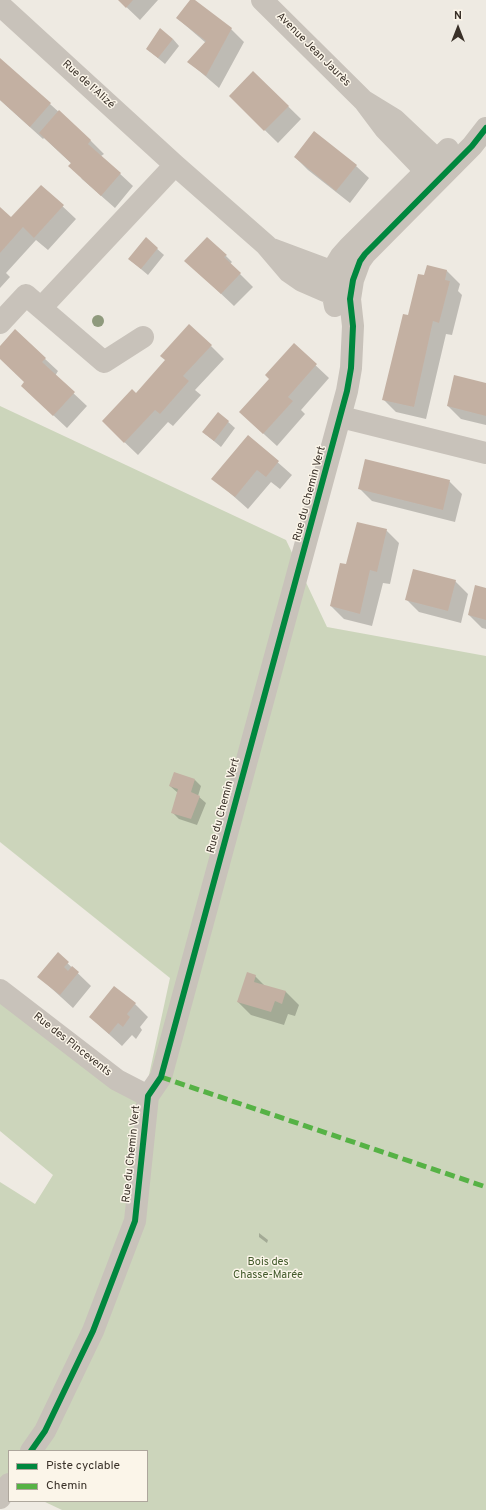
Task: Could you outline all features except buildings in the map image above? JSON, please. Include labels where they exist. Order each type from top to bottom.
[{"type":"street","name":"Avenue Jean Jaurès","points":[[262,0],[364,101],[395,120],[436,172]]},
{"type":"street","name":"Rue de l'Alizé","points":[[0,4],[175,165],[266,245],[342,284]]},
{"type":"street","points":[[436,172],[486,115]]},
{"type":"street","points":[[342,284],[349,247],[436,172],[472,146],[486,128]]},
{"type":"street","points":[[40,308],[175,165]]},
{"type":"street","name":"Rue du Chemin Vert","points":[[33,1450],[45,1431],[93,1331],[135,1221],[148,1096],[160,1077],[348,392],[352,358],[342,284]]},
{"type":"street","points":[[0,323],[26,295],[104,362],[143,337]]},
{"type":"street","points":[[341,417],[486,453]]},
{"type":"street","name":"Rue des Pincevents","points":[[0,990],[118,1080],[148,1096]]},
{"type":"street","points":[[0,1498],[8,1486]]},
{"type":"green space","name":"Bois des Chasse-Marée","points":[[0,406],[286,540],[327,627],[486,656],[486,1510],[62,1510],[45,1502],[148,1502],[148,1450],[8,1450],[8,1486],[0,1484],[0,1182],[35,1204],[53,1175],[0,1131],[0,997],[146,1089],[170,978],[0,842]]},
{"type":"marked path","points":[[161,1077],[486,1187]]},
{"type":"cycle path","points":[[32,1450],[45,1431],[93,1331],[135,1221],[148,1096],[161,1077],[347,391],[351,368],[353,326],[350,299],[353,280],[360,261],[365,254],[472,146],[486,128]]}]
